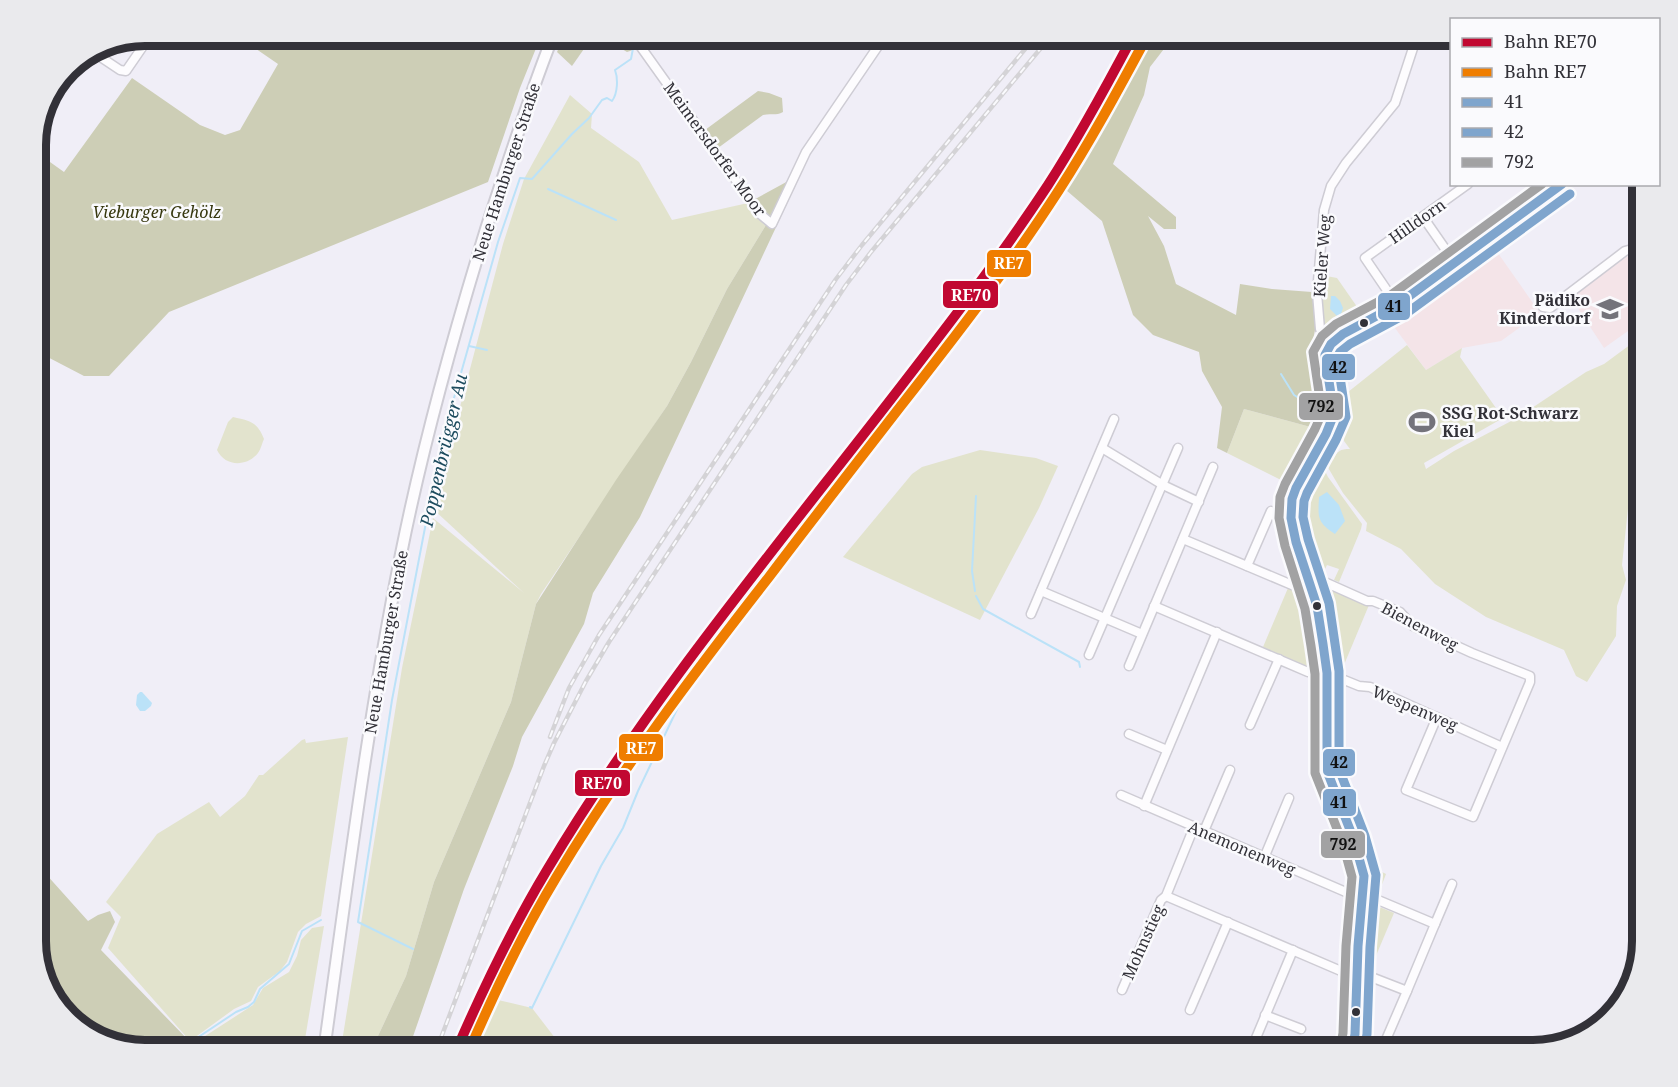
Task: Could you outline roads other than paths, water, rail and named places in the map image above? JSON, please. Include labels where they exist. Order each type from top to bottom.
[{"type":"main road","name":"Neue Hamburger Straße","points":[[326,1040],[371,721],[404,540],[433,416],[467,290],[519,130],[549,46]]},
{"type":"street","points":[[101,58],[120,70],[126,71],[143,46]]},
{"type":"street","name":"Meimersdorfer Moor","points":[[640,46],[760,214],[772,224],[806,152],[878,46]]},
{"type":"street","name":"Kieler Weg","points":[[1331,344],[1320,329],[1317,293],[1324,210],[1331,186],[1346,163],[1395,103],[1414,46]]},
{"type":"street","name":"Hilldorn","points":[[1397,305],[1365,258],[1465,186]]},
{"type":"street","points":[[1354,1040],[1364,876],[1354,840],[1328,771],[1327,673],[1318,615],[1291,518],[1292,499],[1296,488],[1326,434],[1334,414],[1325,355],[1331,344],[1343,334],[1397,305],[1560,186]]},
{"type":"street","points":[[1423,217],[1455,263]]},
{"type":"street","points":[[1543,307],[1550,308],[1625,251],[1632,249]]},
{"type":"street","points":[[1031,614],[1114,419]]},
{"type":"street","points":[[1102,448],[1162,485],[1198,502]]},
{"type":"street","points":[[1089,655],[1178,448]]},
{"type":"street","points":[[1129,666],[1213,467]]},
{"type":"street","points":[[1247,566],[1271,511]]},
{"type":"street","name":"Bienenweg","points":[[1183,539],[1292,585],[1299,586],[1320,580],[1367,601],[1373,601],[1400,612],[1413,626],[1530,676],[1530,682],[1502,747]]},
{"type":"street","points":[[1041,591],[1142,634]]},
{"type":"street","name":"Wespenweg","points":[[1154,606],[1308,672],[1327,673],[1359,686],[1370,687],[1502,747]]},
{"type":"street","points":[[1144,806],[1217,632]]},
{"type":"street","points":[[1250,725],[1279,658]]},
{"type":"street","points":[[1437,717],[1406,789],[1473,817],[1502,747]]},
{"type":"street","points":[[1129,734],[1167,750]]},
{"type":"street","points":[[1204,831],[1230,771]]},
{"type":"street","name":"Anemonenweg","points":[[1121,795],[1355,896],[1378,900],[1435,924]]},
{"type":"street","points":[[1264,858],[1289,798]]},
{"type":"street","name":"Mohnstieg","points":[[1122,990],[1161,900],[1166,896],[1194,827]]},
{"type":"street","points":[[1386,1040],[1452,884]]},
{"type":"street","points":[[1166,896],[1348,974],[1371,977],[1407,992]]},
{"type":"street","points":[[1190,1010],[1228,922]]},
{"type":"street","points":[[1256,1038],[1293,950]]},
{"type":"street","points":[[1265,1015],[1301,1029]]},
{"type":"water","points":[[1331,296],[1335,296],[1340,301],[1343,308],[1341,314],[1337,316],[1330,309]]},
{"type":"water","points":[[1327,492],[1339,505],[1345,521],[1335,534],[1322,523],[1319,515],[1319,497]]},
{"type":"water","points":[[140,692],[152,703],[145,711],[140,711],[136,705],[137,695]]},
{"type":"waterway","name":"Poppenbrügger Au","points":[[413,949],[358,922],[392,700],[428,512],[452,405],[498,242],[520,178],[532,179],[589,118],[602,100],[607,98],[612,101],[617,86],[615,70],[631,59],[633,46]]},
{"type":"waterway","points":[[548,189],[616,220]]},
{"type":"waterway","points":[[469,346],[487,350]]},
{"type":"waterway","points":[[1281,374],[1294,395],[1321,412]]},
{"type":"waterway","points":[[975,591],[972,571],[976,496]]},
{"type":"waterway","points":[[976,596],[983,609],[1079,662],[1080,667]]},
{"type":"waterway","points":[[530,1007],[532,1008],[601,866],[623,828],[680,703]]},
{"type":"waterway","name":"Poppenbrügger Au","points":[[195,1040],[254,1002],[260,989],[289,964],[302,931],[321,920]]},
{"type":"railway","points":[[550,737],[569,688],[599,635],[836,279],[1028,46]]},
{"type":"railway","points":[[440,1040],[544,766],[586,681],[609,642],[846,285],[1043,46]]},
{"type":"rail line","name":"RE70","points":[[461,1040],[487,982],[522,914],[585,809],[625,749],[710,632],[929,350],[1010,241],[1071,149],[1128,46]]},
{"type":"rail line","name":"RE7","points":[[474,1040],[521,940],[557,876],[606,798],[713,649],[962,328],[1021,246],[1082,154],[1142,46]]},
{"type":"place","name":"Pädiko Kinderdorf","points":[[1610,309]]},
{"type":"place","name":"SSG Rot-Schwarz Kiel","points":[[1422,422]]},
{"type":"park label","name":"Vieburger Gehölz","points":[[157,212]]}]
